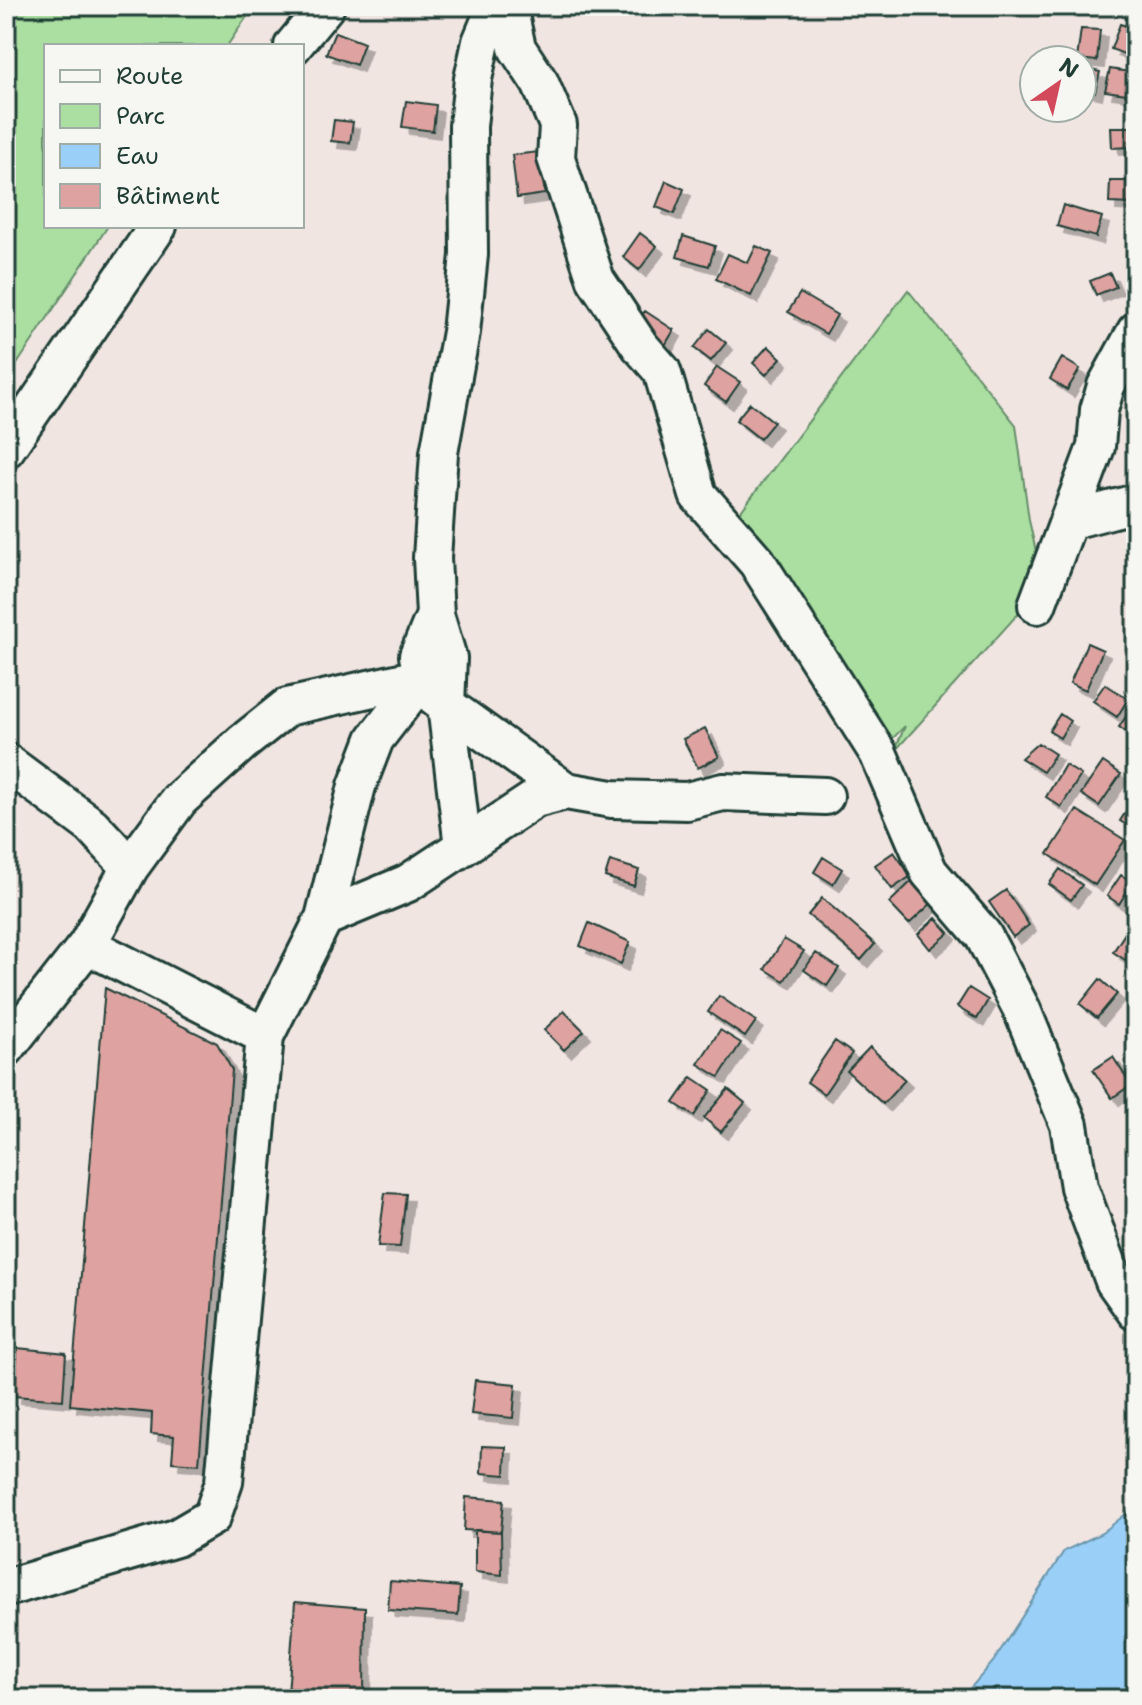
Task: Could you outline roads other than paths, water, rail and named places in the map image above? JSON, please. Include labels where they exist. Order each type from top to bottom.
[{"type":"street","points":[[295,44],[326,6]]},
{"type":"street","points":[[463,847],[430,689],[418,656],[435,615],[432,558],[439,453],[461,332],[469,255],[468,126],[473,79],[481,42],[496,6]]},
{"type":"street","points":[[508,6],[517,48],[540,83],[558,125],[556,158],[596,280],[640,346],[662,371],[698,495],[729,527],[765,575],[878,753],[929,872],[983,935],[1022,1010],[1069,1125],[1079,1187],[1114,1281],[1136,1312]]},
{"type":"street","points":[[6,449],[157,228]]},
{"type":"street","points":[[1037,605],[1096,447],[1099,410],[1106,386],[1136,331]]},
{"type":"street","points":[[1068,521],[1136,503]]},
{"type":"street","points":[[6,1588],[176,1538],[212,1517],[224,1482],[265,1036],[324,918],[357,786],[375,739],[430,689]]},
{"type":"street","points":[[6,1048],[87,945],[130,867],[179,800],[287,707],[430,689],[566,791]]},
{"type":"street","points":[[6,762],[92,826],[130,867]]},
{"type":"street","points":[[324,918],[408,883],[535,799],[566,791],[612,799],[687,801],[723,792],[825,796]]},
{"type":"street","points":[[87,945],[265,1036]]},
{"type":"water","points":[[1136,1506],[1136,1618],[1124,1638],[1136,1657],[1136,1699],[961,1699],[993,1662],[1064,1551],[1102,1533]]}]
